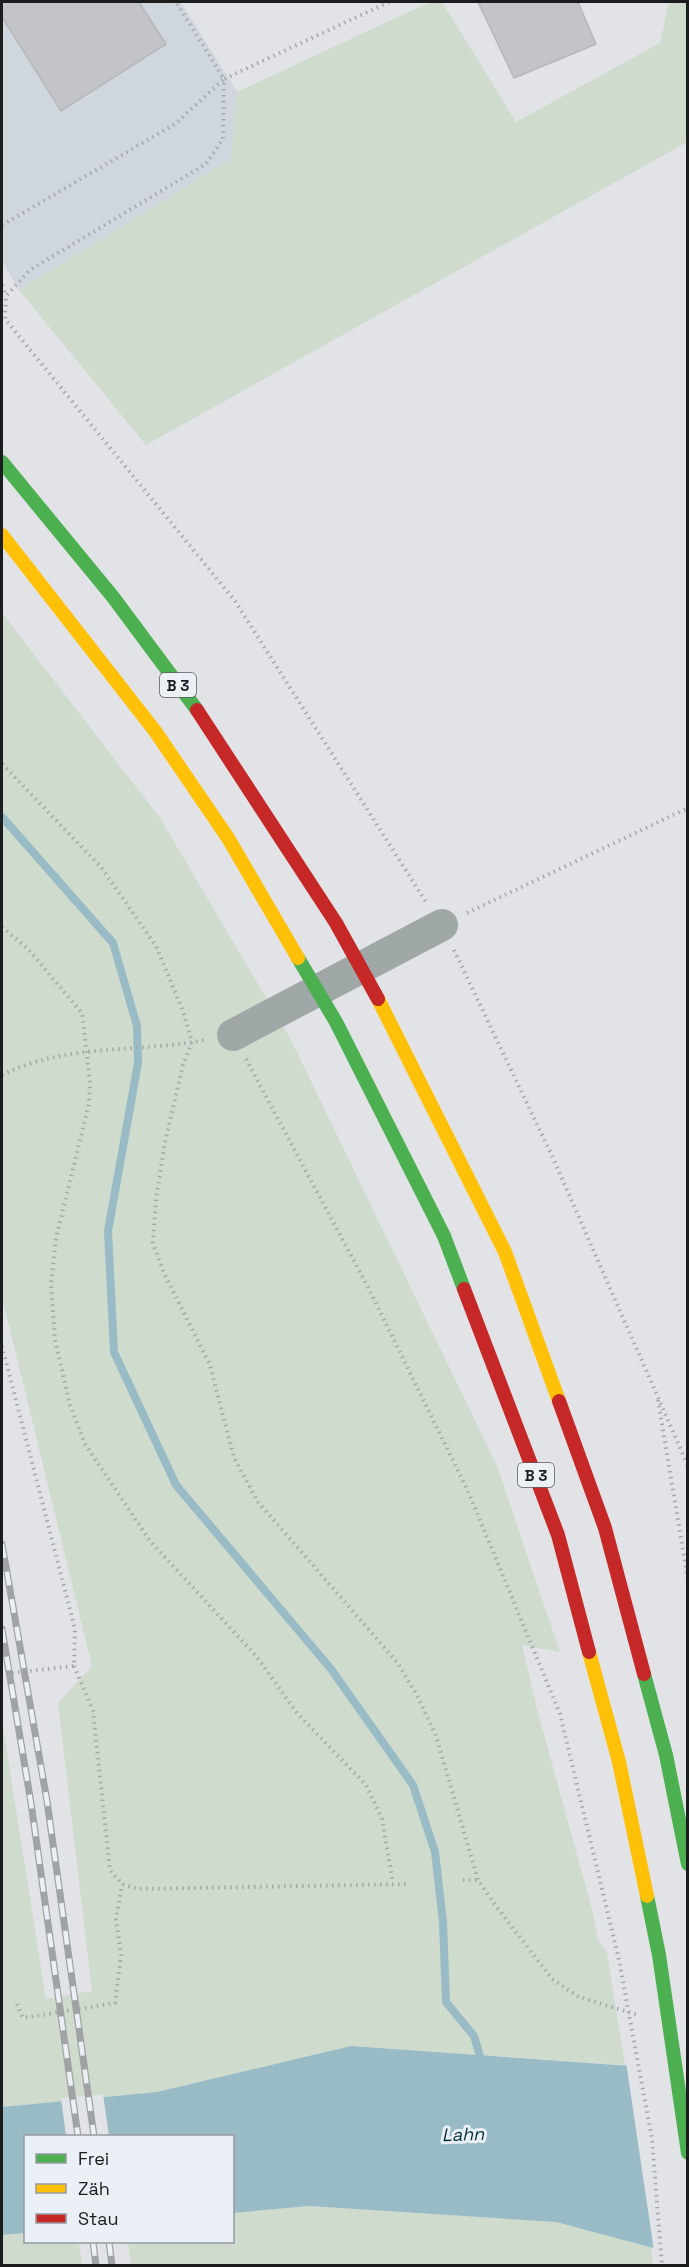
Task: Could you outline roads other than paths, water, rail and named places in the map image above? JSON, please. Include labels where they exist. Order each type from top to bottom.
[{"type":"highway","name":"B 3","points":[[2,462],[113,597],[192,703],[266,811],[336,923],[378,999],[505,1252],[605,1528],[666,1755],[687,1864]]},
{"type":"highway","name":"B 3","points":[[2,535],[77,628],[154,732],[228,838],[294,946],[336,1022],[444,1236],[558,1535],[619,1762],[659,1955],[687,2153]]},
{"type":"street","points":[[233,1035],[442,925]]},
{"type":"water","name":"Lahn","points":[[351,2046],[687,2070],[687,2257],[556,2222],[309,2206],[234,2213],[234,2135],[24,2135],[24,2233],[2,2235],[2,2107],[157,2092]]},
{"type":"waterway","points":[[2,817],[113,943],[137,1026],[138,1063],[108,1231],[114,1352],[176,1485],[331,1669],[413,1785],[435,1852],[443,1922],[446,2002],[474,2036],[482,2063]]},
{"type":"railway","points":[[2,1544],[47,1801],[94,2135]]},
{"type":"railway","points":[[2,1629],[31,1803],[78,2135]]},
{"type":"railway","points":[[93,2243],[96,2266]]},
{"type":"railway","points":[[109,2243],[112,2266]]}]
